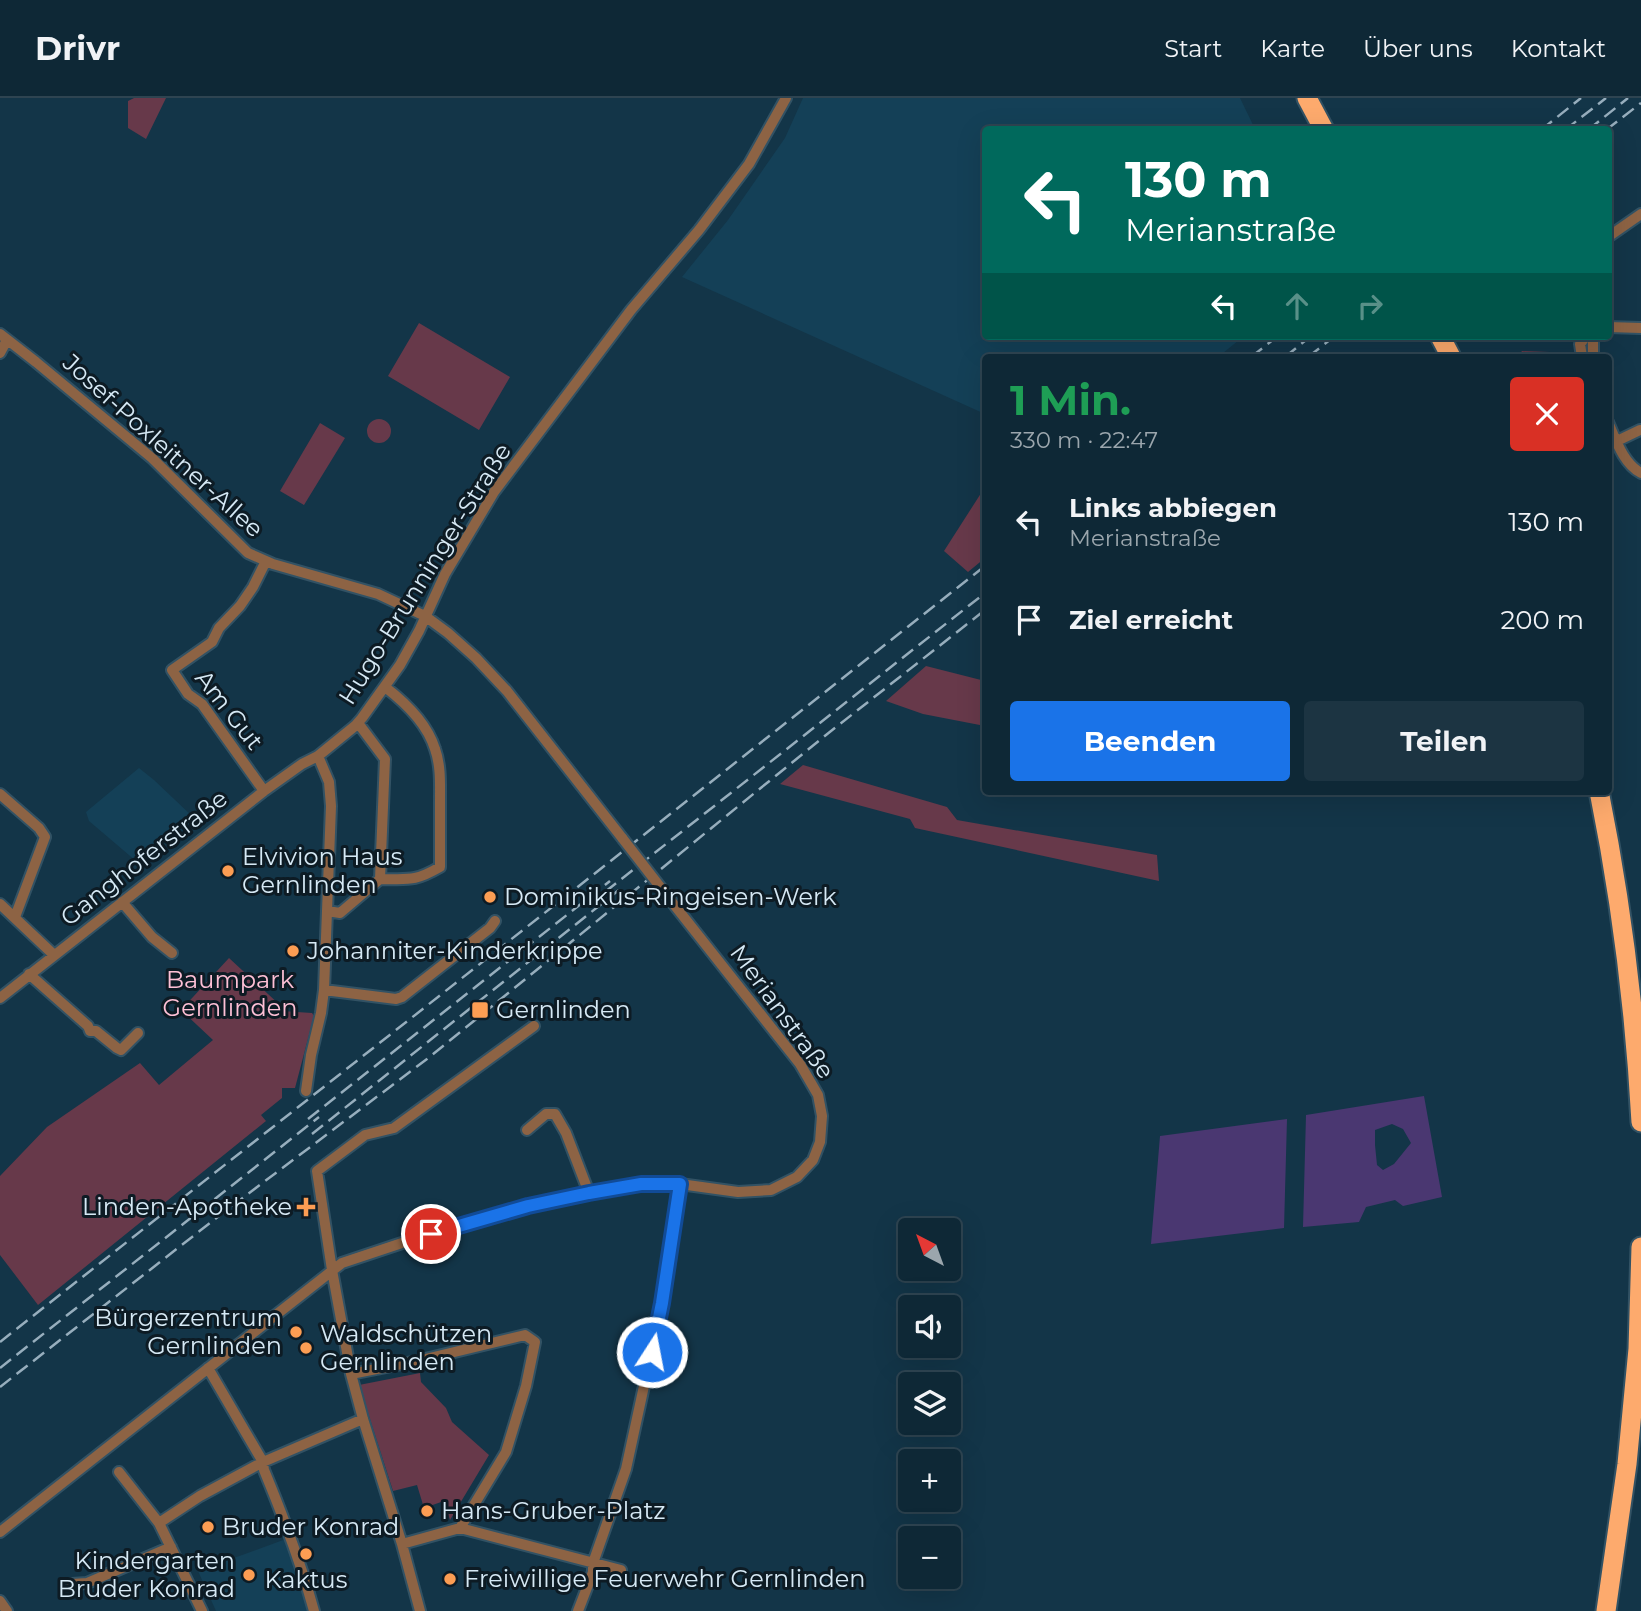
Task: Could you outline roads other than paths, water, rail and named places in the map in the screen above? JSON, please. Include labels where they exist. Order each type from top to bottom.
[{"type":"highway","points":[[1307,98],[1322,126]]},
{"type":"highway","points":[[1600,795],[1617,887],[1641,1122]]},
{"type":"highway","points":[[1606,1611],[1627,1464],[1638,1349],[1641,1247]]},
{"type":"street","name":"Hugo-Brunninger-Straße","points":[[318,756],[358,723],[385,687],[414,639],[445,574],[494,492],[631,310],[699,230],[749,164],[786,98]]},
{"type":"street","points":[[1612,234],[1641,215]]},
{"type":"street","points":[[1612,327],[1641,328]]},
{"type":"street","name":"Josef-Poxleitner-Allee","points":[[4,337],[152,458],[248,553],[266,561],[379,594],[425,616]]},
{"type":"street","points":[[0,353],[4,337]]},
{"type":"street","points":[[1612,430],[1621,453],[1637,472],[1641,473]]},
{"type":"street","points":[[1617,441],[1640,430]]},
{"type":"street","name":"Am Gut","points":[[264,792],[202,704],[188,694],[172,670],[212,642],[219,628],[247,596],[266,561]]},
{"type":"street","name":"Merianstraße","points":[[0,1532],[342,1263],[450,1227],[528,1206],[641,1184],[680,1184],[738,1192],[771,1190],[797,1177],[813,1160],[820,1142],[822,1116],[818,1095],[800,1064],[499,683],[476,658],[425,616]]},
{"type":"street","points":[[327,911],[340,913],[380,879],[412,880],[440,867],[440,771],[436,749],[419,719],[402,700],[385,687]]},
{"type":"street","points":[[358,723],[385,760],[380,879]]},
{"type":"street","points":[[306,1091],[324,990],[327,911],[331,794],[318,756]]},
{"type":"street","name":"Ganghoferstraße","points":[[1,994],[264,792],[302,764],[318,756]]},
{"type":"street","points":[[0,794],[39,828],[45,837],[15,917]]},
{"type":"street","points":[[122,902],[152,937],[172,953]]},
{"type":"street","points":[[0,904],[54,955]]},
{"type":"street","points":[[324,990],[396,999],[402,997],[490,928],[495,921]]},
{"type":"street","points":[[29,974],[88,1026],[90,1031],[96,1031],[117,1048],[125,1047],[138,1033]]},
{"type":"street","points":[[420,1611],[351,1374],[317,1171],[365,1135],[394,1128],[534,1026]]},
{"type":"street","points":[[527,1130],[546,1114],[555,1114],[589,1193]]},
{"type":"street","points":[[578,1611],[625,1474],[662,1303],[680,1184]]},
{"type":"street","points":[[351,1374],[417,1362],[526,1335],[535,1342],[526,1386],[506,1452],[460,1528]]},
{"type":"street","points":[[208,1368],[263,1462],[314,1611]]},
{"type":"street","points":[[159,1523],[200,1496],[263,1462],[363,1419]]},
{"type":"street","points":[[119,1472],[159,1523],[202,1611]]},
{"type":"street","points":[[402,1544],[460,1528],[621,1570]]},
{"type":"street","points":[[72,1584],[88,1583],[171,1547]]},
{"type":"street","points":[[0,1601],[7,1611]]},
{"type":"railway","points":[[1546,126],[1581,98]]},
{"type":"railway","points":[[1570,126],[1606,98]]},
{"type":"railway","points":[[1593,126],[1628,98]]},
{"type":"railway","points":[[1611,126],[1641,103]]},
{"type":"railway","points":[[1255,354],[1273,340]]},
{"type":"railway","points":[[1289,354],[1306,340]]},
{"type":"railway","points":[[1312,354],[1330,340]]},
{"type":"railway","points":[[0,1342],[982,568]]},
{"type":"railway","points":[[605,892],[982,595]]},
{"type":"railway","points":[[0,1387],[224,1212],[427,1059],[826,735],[982,612]]},
{"type":"railway","points":[[308,1119],[610,881]]},
{"type":"railway","points":[[312,1134],[619,890]]},
{"type":"railway","points":[[0,1368],[319,1117]]},
{"type":"place","name":"Elvivion Haus Gernlinden","points":[[228,871]]},
{"type":"place","name":"Dominikus-Ringeisen-Werk","points":[[490,897]]},
{"type":"place","name":"Johanniter-Kinderkrippe","points":[[293,951]]},
{"type":"place","name":"Gernlinden","points":[[480,1010]]},
{"type":"place","name":"Linden-Apotheke","points":[[306,1207]]},
{"type":"place","name":"Bürgerzentrum Gernlinden","points":[[296,1332]]},
{"type":"place","name":"Waldschützen Gernlinden","points":[[306,1348]]},
{"type":"place","name":"Hans-Gruber-Platz","points":[[427,1511]]},
{"type":"place","name":"Bruder Konrad","points":[[208,1527]]},
{"type":"place","name":"Kaktus","points":[[306,1554]]},
{"type":"place","name":"Kindergarten Bruder Konrad","points":[[249,1575]]},
{"type":"place","name":"Freiwillige Feuerwehr Gernlinden","points":[[450,1579]]},
{"type":"park label","name":"Baumpark Gernlinden","points":[[230,994]]}]
